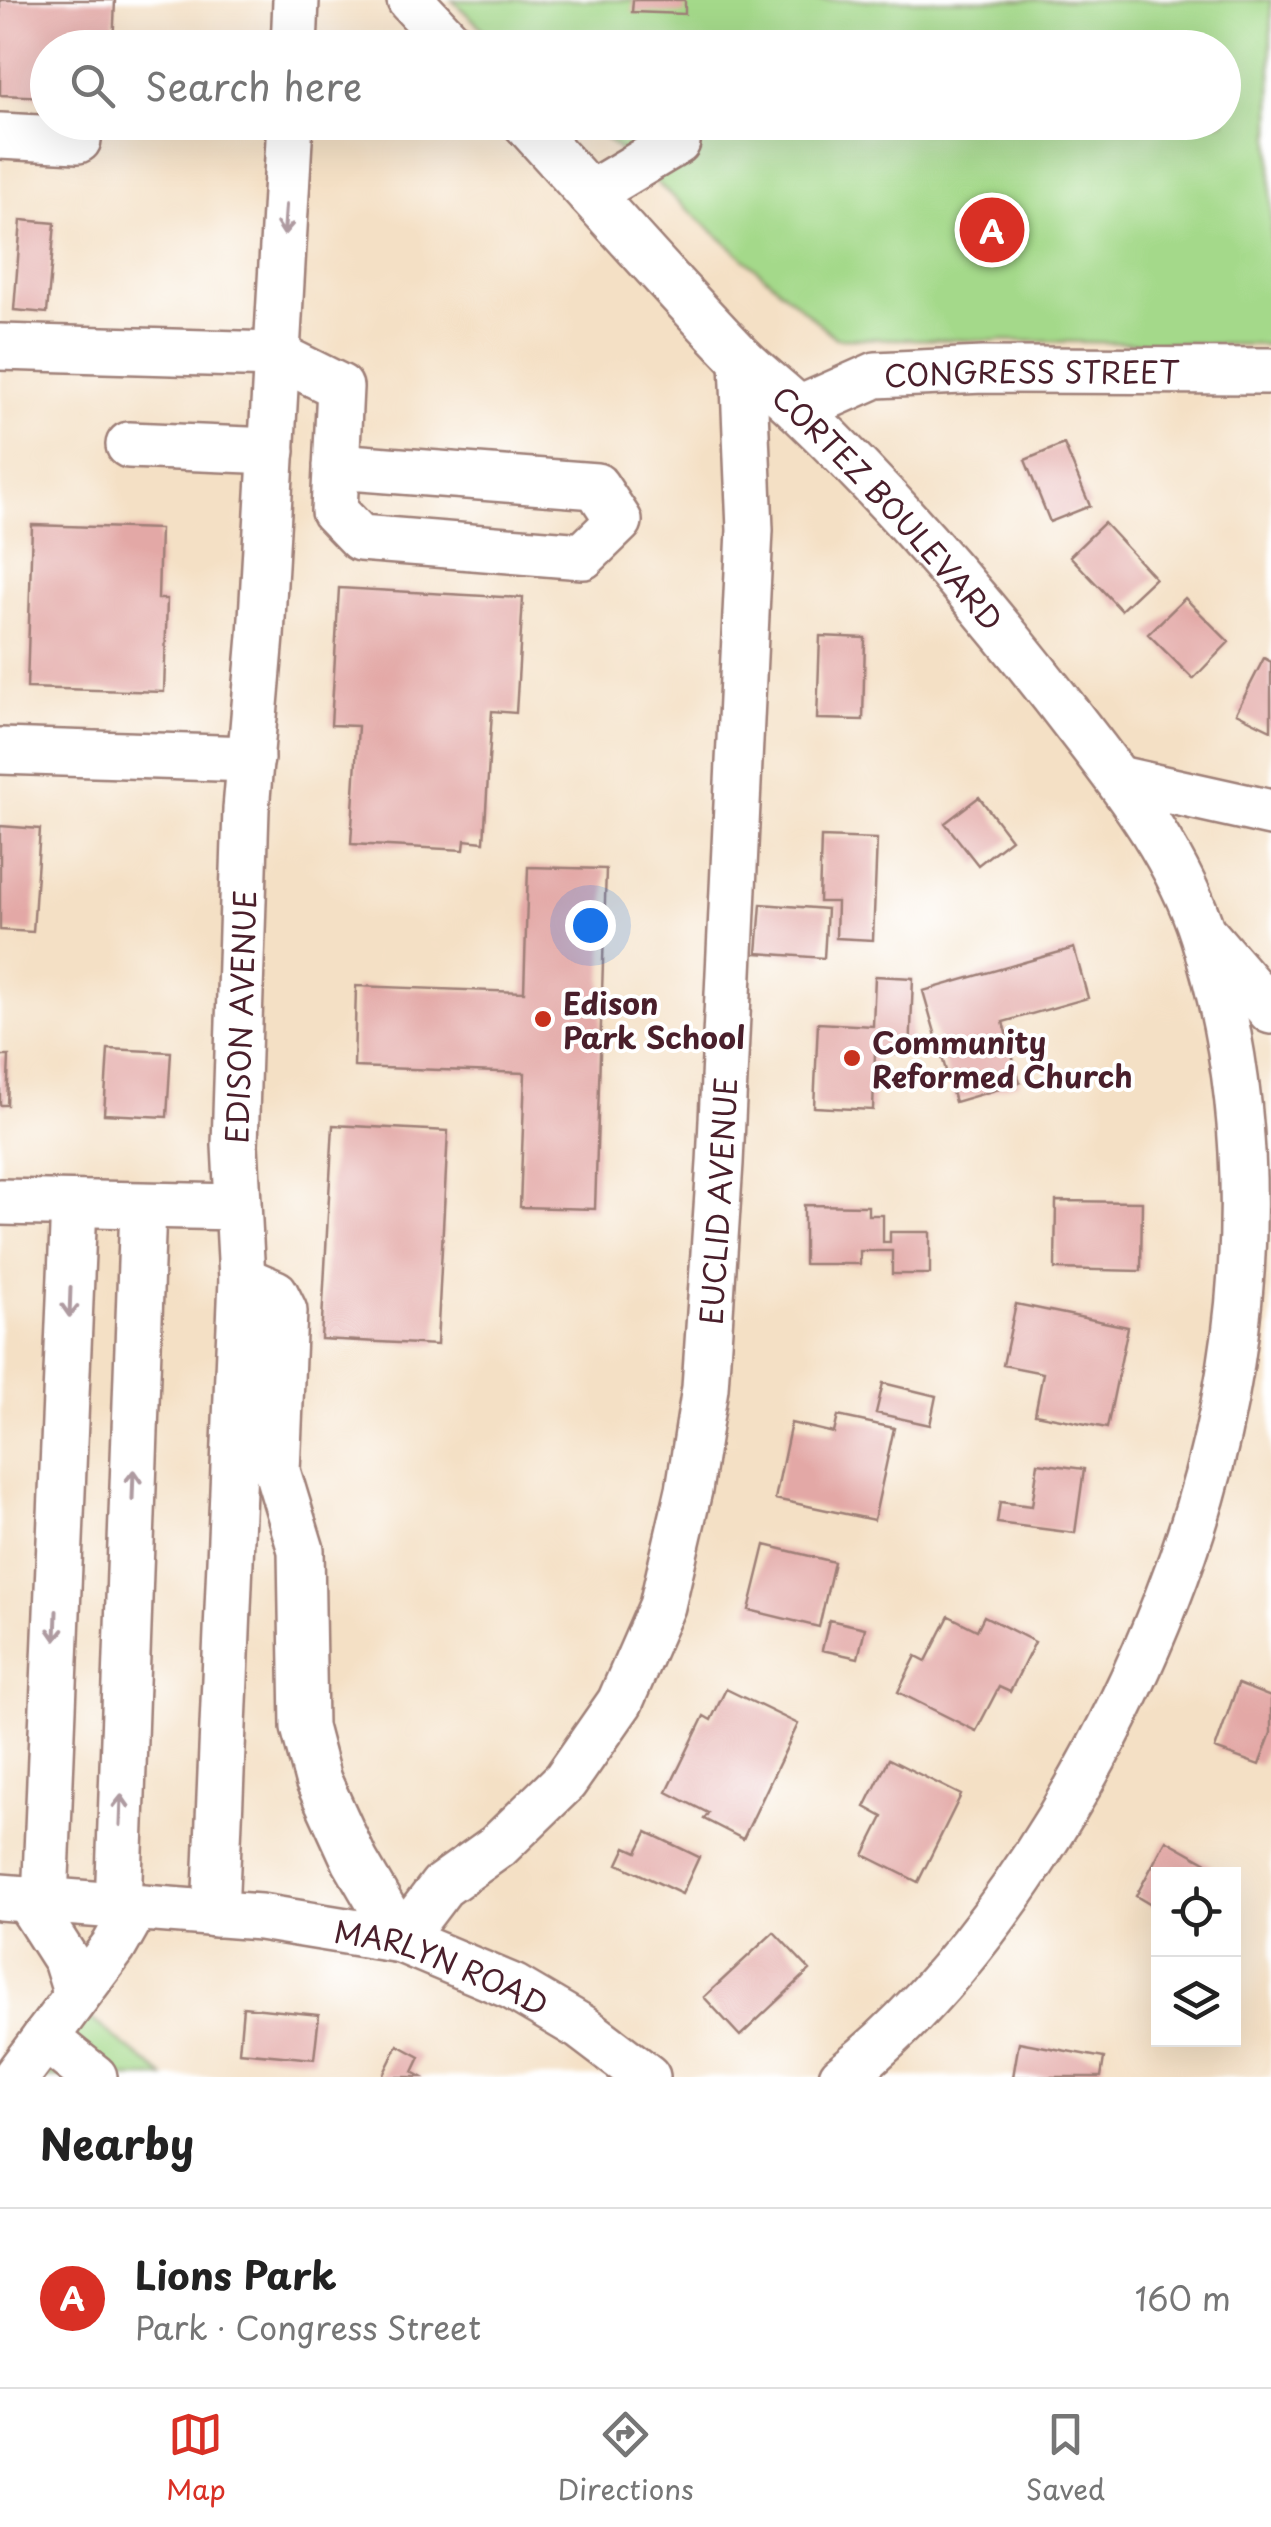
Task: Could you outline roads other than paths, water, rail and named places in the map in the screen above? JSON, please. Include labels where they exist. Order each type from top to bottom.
[{"type":"street","points":[[295,30],[296,0]]},
{"type":"street","points":[[410,0],[438,30]]},
{"type":"street","points":[[0,136],[30,138]]},
{"type":"street","name":"EDISON AVENUE","points":[[215,1914],[242,1280],[235,1145],[250,759],[289,140]]},
{"type":"street","name":"CORTEZ BOULEVARD","points":[[541,140],[744,361],[799,409],[1010,637],[1118,779],[1166,858],[1203,933],[1247,1075],[1245,1229],[1234,1344],[1217,1448],[1194,1528],[1165,1605],[1104,1743],[1046,1837],[950,1968],[882,2045],[842,2077]]},
{"type":"street","points":[[590,194],[676,140]]},
{"type":"street","points":[[0,347],[276,355],[340,387],[336,466],[334,511],[360,538],[583,556],[618,521],[596,486],[336,466]]},
{"type":"street","name":"EUCLID AVENUE","points":[[401,1940],[442,1886],[498,1846],[565,1781],[620,1702],[662,1606],[689,1490],[705,1388],[719,1181],[750,530],[744,361]]},
{"type":"street","name":"CONGRESS STREET","points":[[799,409],[876,375],[1002,370],[1271,371]]},
{"type":"street","points":[[129,445],[272,451]]},
{"type":"street","points":[[0,751],[250,759]]},
{"type":"street","points":[[1118,779],[1271,813]]},
{"type":"street","name":"CORTEZ BOULEVARD","points":[[1203,933],[1271,1011]]},
{"type":"street","points":[[1247,1075],[1271,1129]]},
{"type":"street","points":[[0,1202],[237,1207]]},
{"type":"street","points":[[74,1204],[24,1899],[66,1960],[77,1996]]},
{"type":"street","points":[[16,2077],[77,1996],[126,1908],[143,1207]]},
{"type":"street","points":[[242,1280],[274,1293],[284,1311],[277,1472],[302,1550],[304,1727],[318,1780],[333,1813],[401,1940]]},
{"type":"street","points":[[24,1899],[215,1914]]},
{"type":"street","name":"MARLYN ROAD","points":[[215,1914],[335,1926],[401,1940],[512,1987],[581,2027],[647,2077]]},
{"type":"street","points":[[44,2038],[94,2077]]},
{"type":"place","name":"Lions Park","points":[[992,230]]},
{"type":"place","name":"Edison Park School","points":[[543,1019]]},
{"type":"place","name":"Community Reformed Church","points":[[852,1058]]}]
